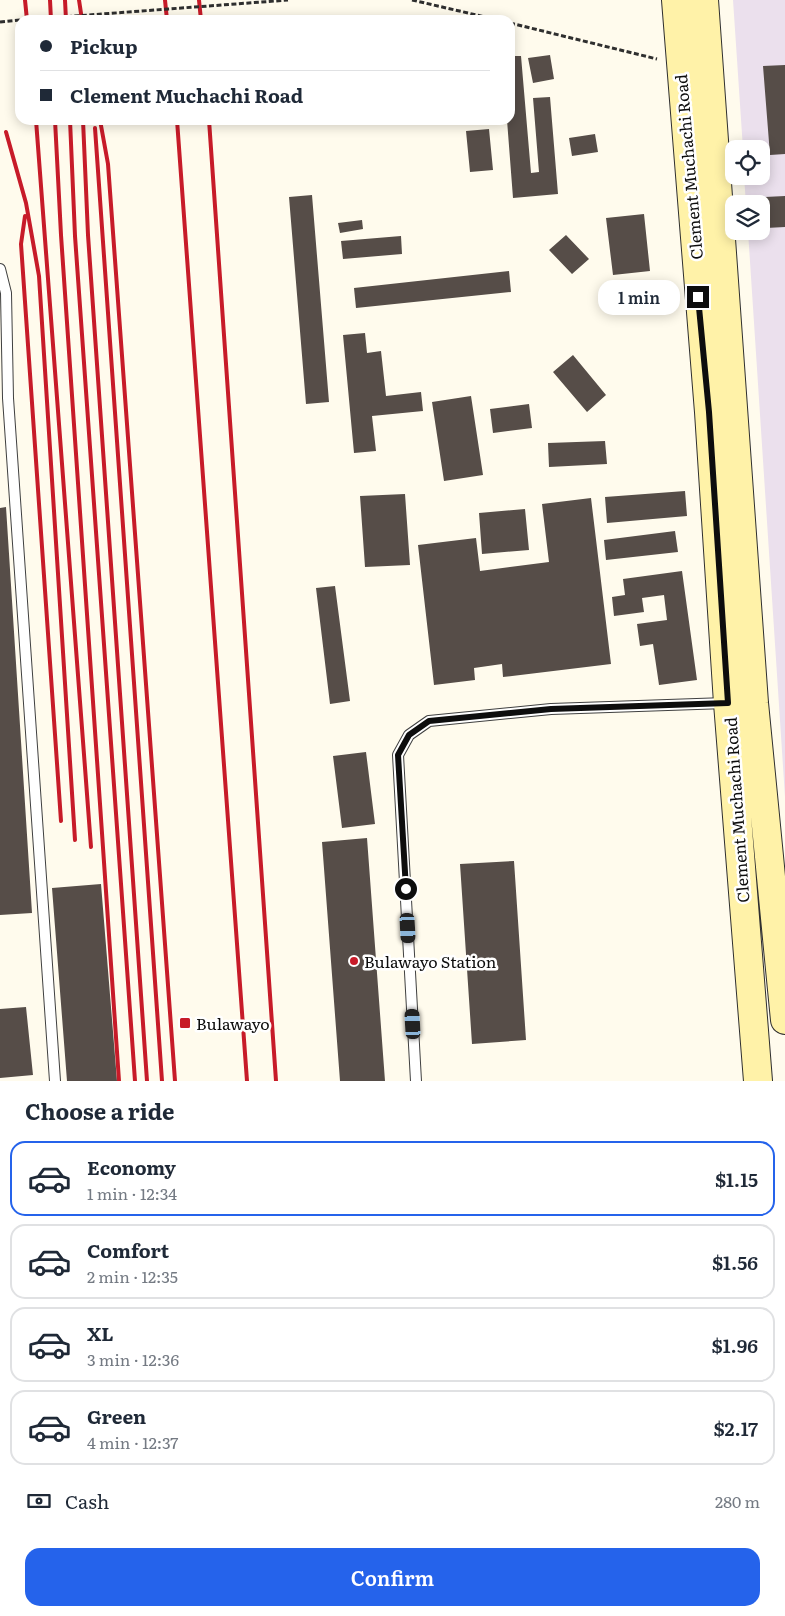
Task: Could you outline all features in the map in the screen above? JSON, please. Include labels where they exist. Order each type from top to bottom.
[{"type":"main road","name":"Clement Muchachi Road","points":[[676,0],[679,64],[709,412],[728,703],[758,1081]]},
{"type":"main road","name":"Clement Muchachi Road","points":[[704,0],[754,703],[785,1020]]},
{"type":"lane","points":[[0,269],[6,293],[8,398],[55,1081]]},
{"type":"lane","points":[[416,1081],[398,755],[409,735],[429,721],[551,709],[728,703]]},
{"type":"path","points":[[88,15],[288,0]]},
{"type":"path","points":[[412,0],[476,15]]},
{"type":"path","points":[[0,22],[15,21]]},
{"type":"path","points":[[515,24],[679,64]]},
{"type":"shaded area","points":[[733,0],[785,0],[785,797],[749,240],[770,240],[770,195],[745,195],[745,185],[770,185],[770,140],[742,140]]},
{"type":"building","points":[[550,55],[554,79],[533,83],[528,58]]},
{"type":"building","points":[[515,56],[521,56],[531,173],[539,172],[533,98],[550,97],[558,194],[513,198],[507,125],[515,125]]},
{"type":"building","points":[[785,65],[785,154],[770,155],[763,66]]},
{"type":"building","points":[[489,129],[493,170],[470,172],[466,131]]},
{"type":"building","points":[[595,134],[598,152],[572,156],[569,138]]},
{"type":"building","points":[[312,195],[329,402],[306,404],[289,197]]},
{"type":"building","points":[[785,196],[785,227],[770,228],[770,197]]},
{"type":"building","points":[[644,214],[650,271],[613,275],[606,218]]},
{"type":"building","points":[[362,220],[363,229],[340,233],[338,223]]},
{"type":"building","points":[[566,235],[589,259],[572,274],[549,250]]},
{"type":"building","points":[[401,236],[402,254],[343,259],[341,241]]},
{"type":"building","points":[[509,271],[511,292],[356,308],[354,288]]},
{"type":"building","points":[[365,333],[367,353],[381,351],[386,396],[421,392],[423,411],[372,416],[376,451],[354,453],[343,335]]},
{"type":"building","points":[[573,355],[606,395],[587,412],[553,372]]},
{"type":"building","points":[[471,396],[483,475],[444,481],[432,402]]},
{"type":"building","points":[[529,404],[532,428],[493,433],[490,409]]},
{"type":"building","points":[[605,441],[607,464],[549,467],[548,443]]},
{"type":"building","points":[[685,491],[687,516],[607,523],[605,497]]},
{"type":"building","points":[[405,494],[410,565],[365,567],[360,496]]},
{"type":"building","points":[[591,498],[611,664],[503,677],[502,664],[474,668],[475,680],[434,685],[418,545],[476,538],[480,571],[549,562],[542,504]]},
{"type":"building","points":[[6,507],[32,913],[0,915],[0,508]]},
{"type":"building","points":[[525,509],[529,550],[482,554],[479,513]]},
{"type":"building","points":[[675,531],[678,552],[606,560],[604,540]]},
{"type":"building","points":[[682,571],[697,680],[659,685],[653,644],[640,646],[637,624],[667,620],[664,595],[642,598],[644,612],[614,616],[612,597],[625,595],[623,579]]},
{"type":"building","points":[[335,586],[350,701],[330,704],[316,588]]},
{"type":"building","points":[[366,752],[375,824],[342,828],[333,756]]},
{"type":"building","name":"Bulawayo Station","points":[[367,838],[385,1081],[340,1081],[322,842]]},
{"type":"building","points":[[514,861],[526,1040],[472,1044],[460,864]]},
{"type":"building","points":[[101,884],[117,1081],[67,1081],[52,888]]},
{"type":"building","points":[[26,1007],[33,1075],[0,1078],[0,1009]]},
{"type":"railway","points":[[25,0],[26,15]]},
{"type":"railway","points":[[50,0],[51,15]]},
{"type":"railway","points":[[65,0],[66,15]]},
{"type":"railway","points":[[79,0],[81,15]]},
{"type":"railway","points":[[165,0],[166,15]]},
{"type":"railway","points":[[199,0],[200,15]]},
{"type":"railway","points":[[36,125],[91,847]]},
{"type":"railway","points":[[55,125],[61,235],[119,1081]]},
{"type":"railway","points":[[70,125],[75,236],[135,1081]]},
{"type":"railway","points":[[83,125],[88,235],[147,1081]]},
{"type":"railway","points":[[101,125],[108,164],[175,1081]]},
{"type":"railway","points":[[177,125],[247,1081]]},
{"type":"railway","points":[[209,125],[276,1081]]},
{"type":"railway","points":[[95,128],[162,1081]]},
{"type":"railway","points":[[6,132],[26,203],[39,276],[75,840]]},
{"type":"railway","points":[[25,216],[21,244],[61,821]]},
{"type":"place","name":"Bulawayo Station","points":[[354,961]]},
{"type":"place","name":"Bulawayo","points":[[185,1023]]},
{"type":"route","points":[[406,889],[398,755],[409,735],[417,727],[429,721],[551,709],[728,703],[709,412],[698,297]]}]
